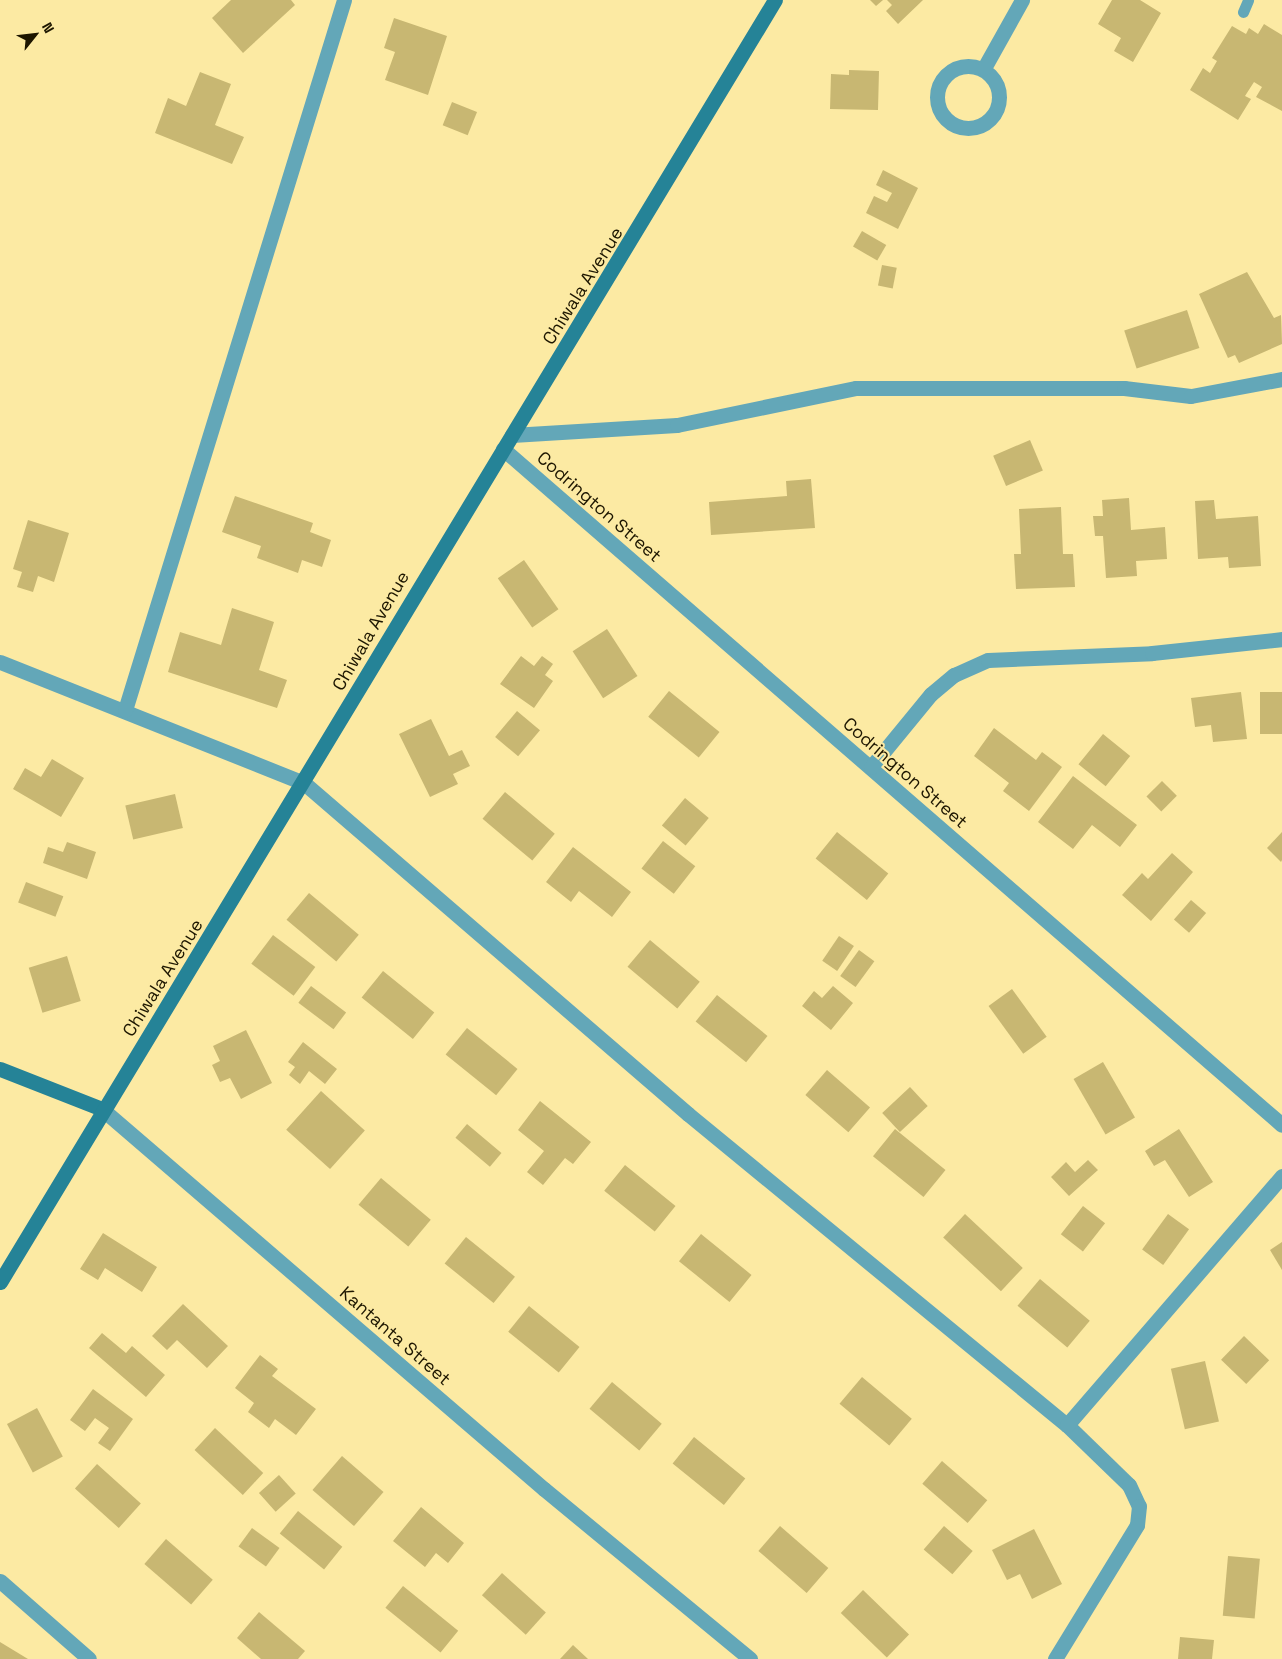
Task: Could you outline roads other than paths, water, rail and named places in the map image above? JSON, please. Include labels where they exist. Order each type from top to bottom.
[{"type":"main road","name":"Chiwala Avenue","points":[[0,1282],[102,1109],[304,783],[512,434],[633,241],[775,0]]},
{"type":"main road","name":"Kantanta Street","points":[[0,1069],[102,1109]]},
{"type":"street","points":[[125,710],[344,0]]},
{"type":"street","points":[[984,68],[1022,0]]},
{"type":"street","points":[[963,64],[984,68],[996,80],[996,110],[986,122],[968,128],[954,126],[936,102],[939,86],[963,64]]},
{"type":"street","points":[[512,434],[677,425],[856,388],[1124,388],[1191,396],[1282,379]]},
{"type":"street","name":"Codrington Street","points":[[503,449],[1282,1125]]},
{"type":"street","points":[[871,768],[931,694],[954,675],[988,660],[1152,653],[1282,639]]},
{"type":"street","points":[[0,662],[125,710],[304,783],[688,1114],[1067,1425],[1129,1485],[1139,1506],[1137,1525],[1055,1659]]},
{"type":"street","name":"Kantanta Street","points":[[102,1109],[544,1489],[750,1659]]},
{"type":"street","points":[[1067,1425],[1282,1176]]},
{"type":"street","points":[[0,1581],[89,1659]]},
{"type":"lane","points":[[1244,12],[1248,0]]}]
